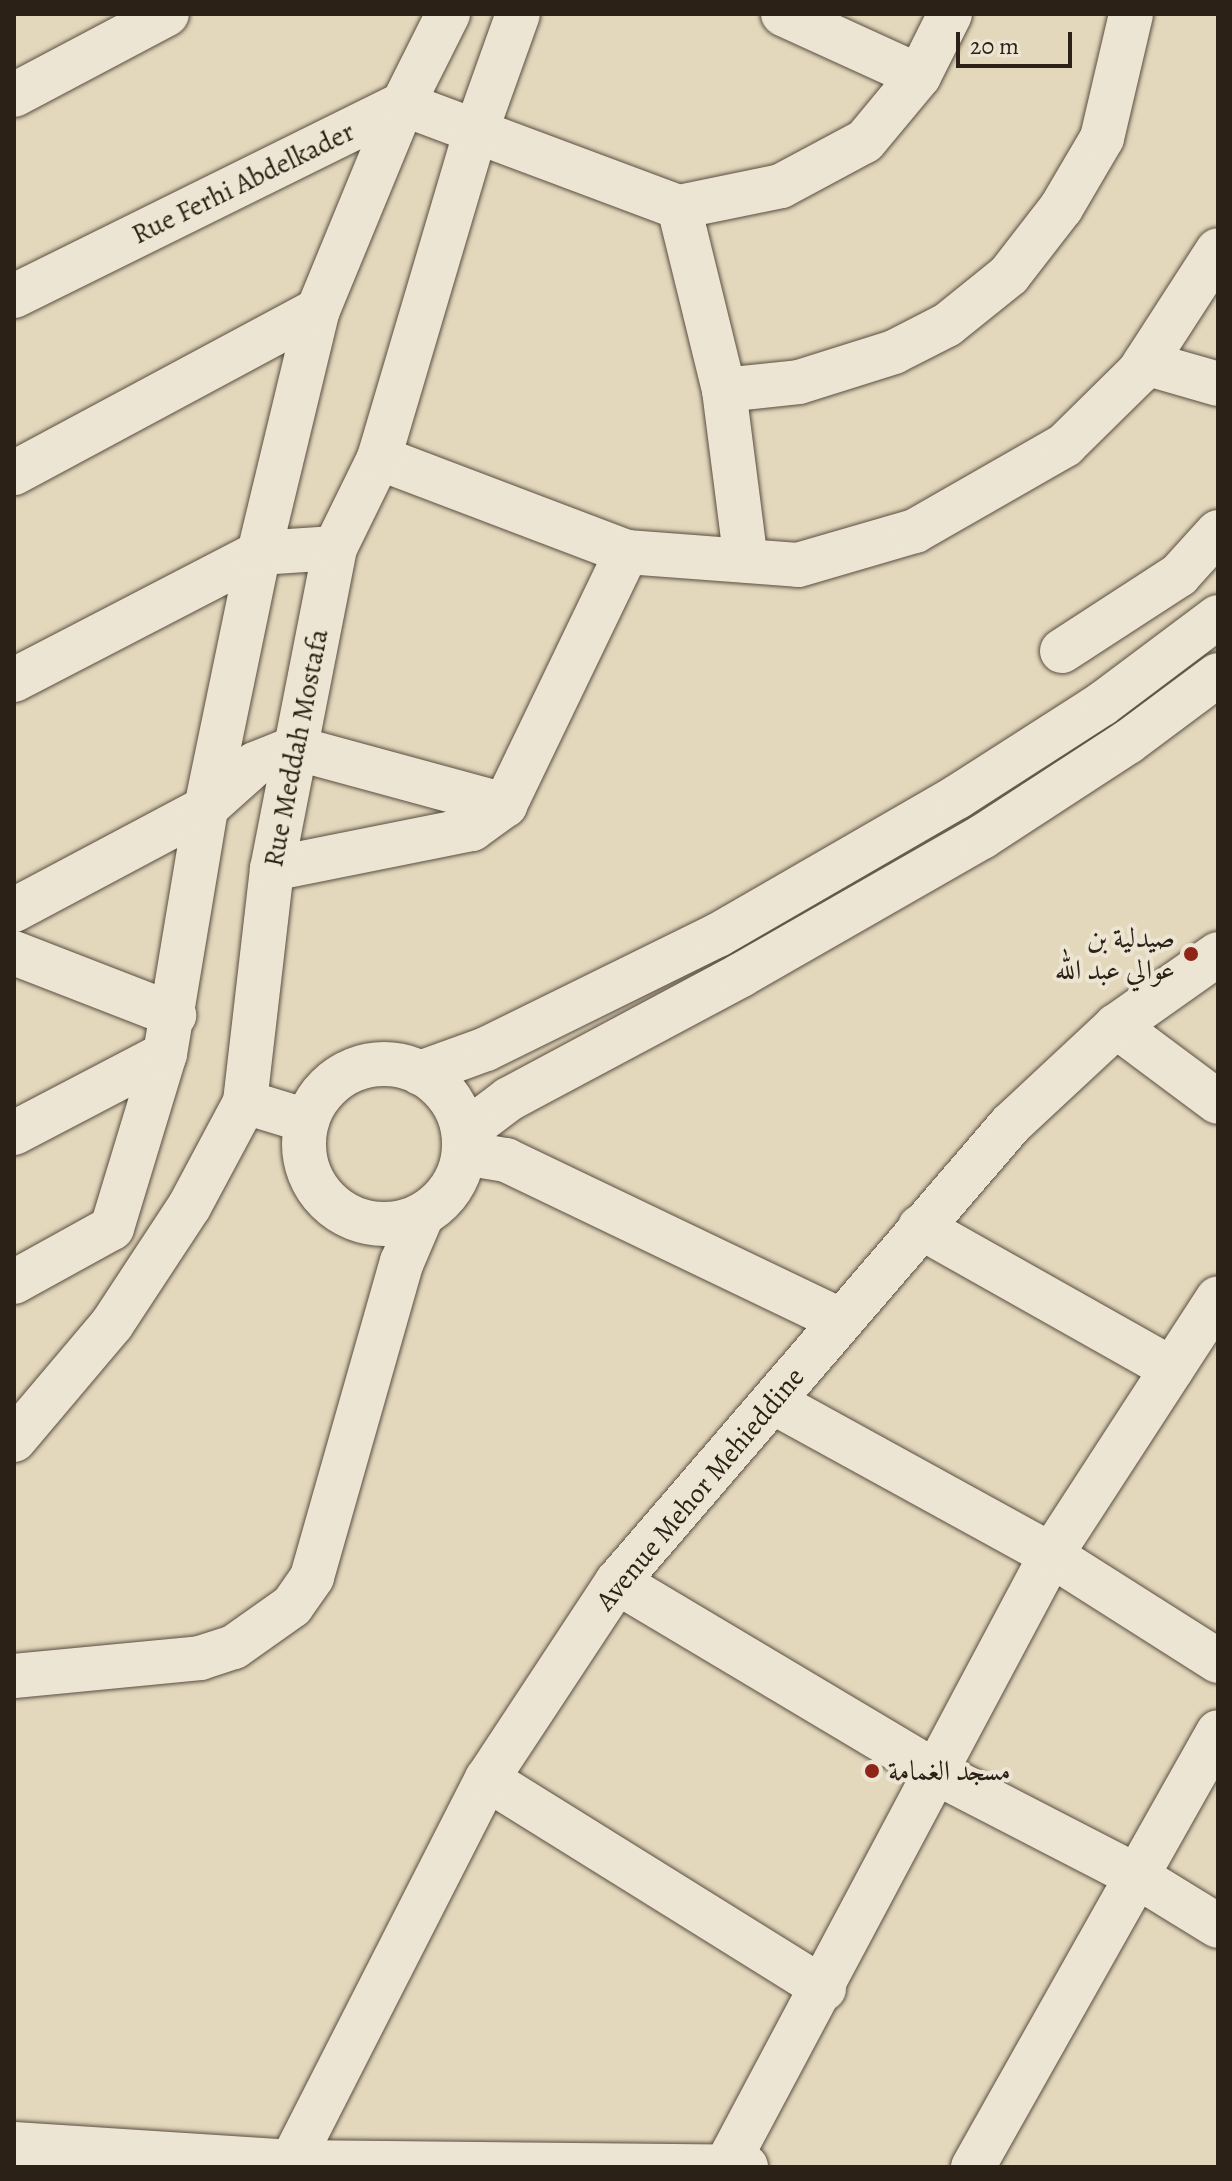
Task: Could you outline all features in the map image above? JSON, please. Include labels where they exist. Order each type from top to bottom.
[{"type":"street","points":[[14,95],[167,14]]},
{"type":"street","points":[[14,1282],[112,1228],[170,1035],[206,808],[259,553],[318,310],[403,104],[448,14]]},
{"type":"street","name":"Rue Meddah Mostafa","points":[[14,1440],[112,1324],[189,1207],[245,1102],[272,869],[335,548],[379,458],[475,134],[518,14]]},
{"type":"street","points":[[783,14],[919,76]]},
{"type":"street","points":[[403,104],[475,134],[679,207],[781,186],[865,141],[919,76],[950,14]]},
{"type":"street","points":[[724,390],[799,382],[894,352],[947,325],[1009,275],[1061,208],[1102,138],[1131,14]]},
{"type":"street","name":"Rue Ferhi Abdelkader","points":[[14,296],[403,104]]},
{"type":"street","points":[[679,207],[724,390],[746,561]]},
{"type":"street","points":[[379,458],[627,552],[798,565],[915,531],[1065,445],[1145,363],[1218,250]]},
{"type":"street","points":[[14,473],[318,310]]},
{"type":"street","points":[[1145,363],[1218,384]]},
{"type":"street","points":[[1062,651],[1179,575],[1218,532]]},
{"type":"street","points":[[14,680],[259,553],[335,548]]},
{"type":"street","points":[[272,869],[472,829],[505,805],[627,552]]},
{"type":"street","points":[[420,1073],[486,1049],[732,927],[971,788],[1102,704],[1218,617]]},
{"type":"street","points":[[14,1676],[200,1658],[245,1642],[292,1606],[312,1577],[402,1262],[422,1215],[450,1189],[464,1143],[509,1099],[741,975],[982,837],[1128,742],[1218,675]]},
{"type":"street","points":[[14,910],[206,808],[255,764],[295,748],[505,805]]},
{"type":"street","points":[[14,953],[170,1035]]},
{"type":"street","name":"Avenue Mehor Mehieddine","points":[[290,2165],[487,1779],[617,1582],[1011,1124],[1116,1026],[1218,954]]},
{"type":"street","points":[[1116,1026],[1218,1102]]},
{"type":"street","points":[[14,1133],[170,1035]]},
{"type":"street","points":[[422,1215],[376,1224],[333,1206],[307,1168],[307,1121],[332,1083],[352,1070],[375,1064],[420,1073],[449,1098],[464,1143],[506,1160],[840,1320]]},
{"type":"street","points":[[245,1102],[307,1121]]},
{"type":"street","points":[[920,1227],[1172,1369]]},
{"type":"street","points":[[14,2144],[290,2165],[736,2166],[824,1989],[1051,1555],[1218,1298]]},
{"type":"street","points":[[773,1402],[1051,1555],[1218,1661]]},
{"type":"street","points":[[617,1582],[937,1773],[1135,1875],[1218,1926]]},
{"type":"street","points":[[973,2167],[1218,1732]]},
{"type":"street","points":[[487,1779],[824,1989]]},
{"type":"place","name":"صيدلية بن عوالي عبد الله","points":[[1191,954]]},
{"type":"place","name":"مسجد الغمامة","points":[[872,1771]]}]
